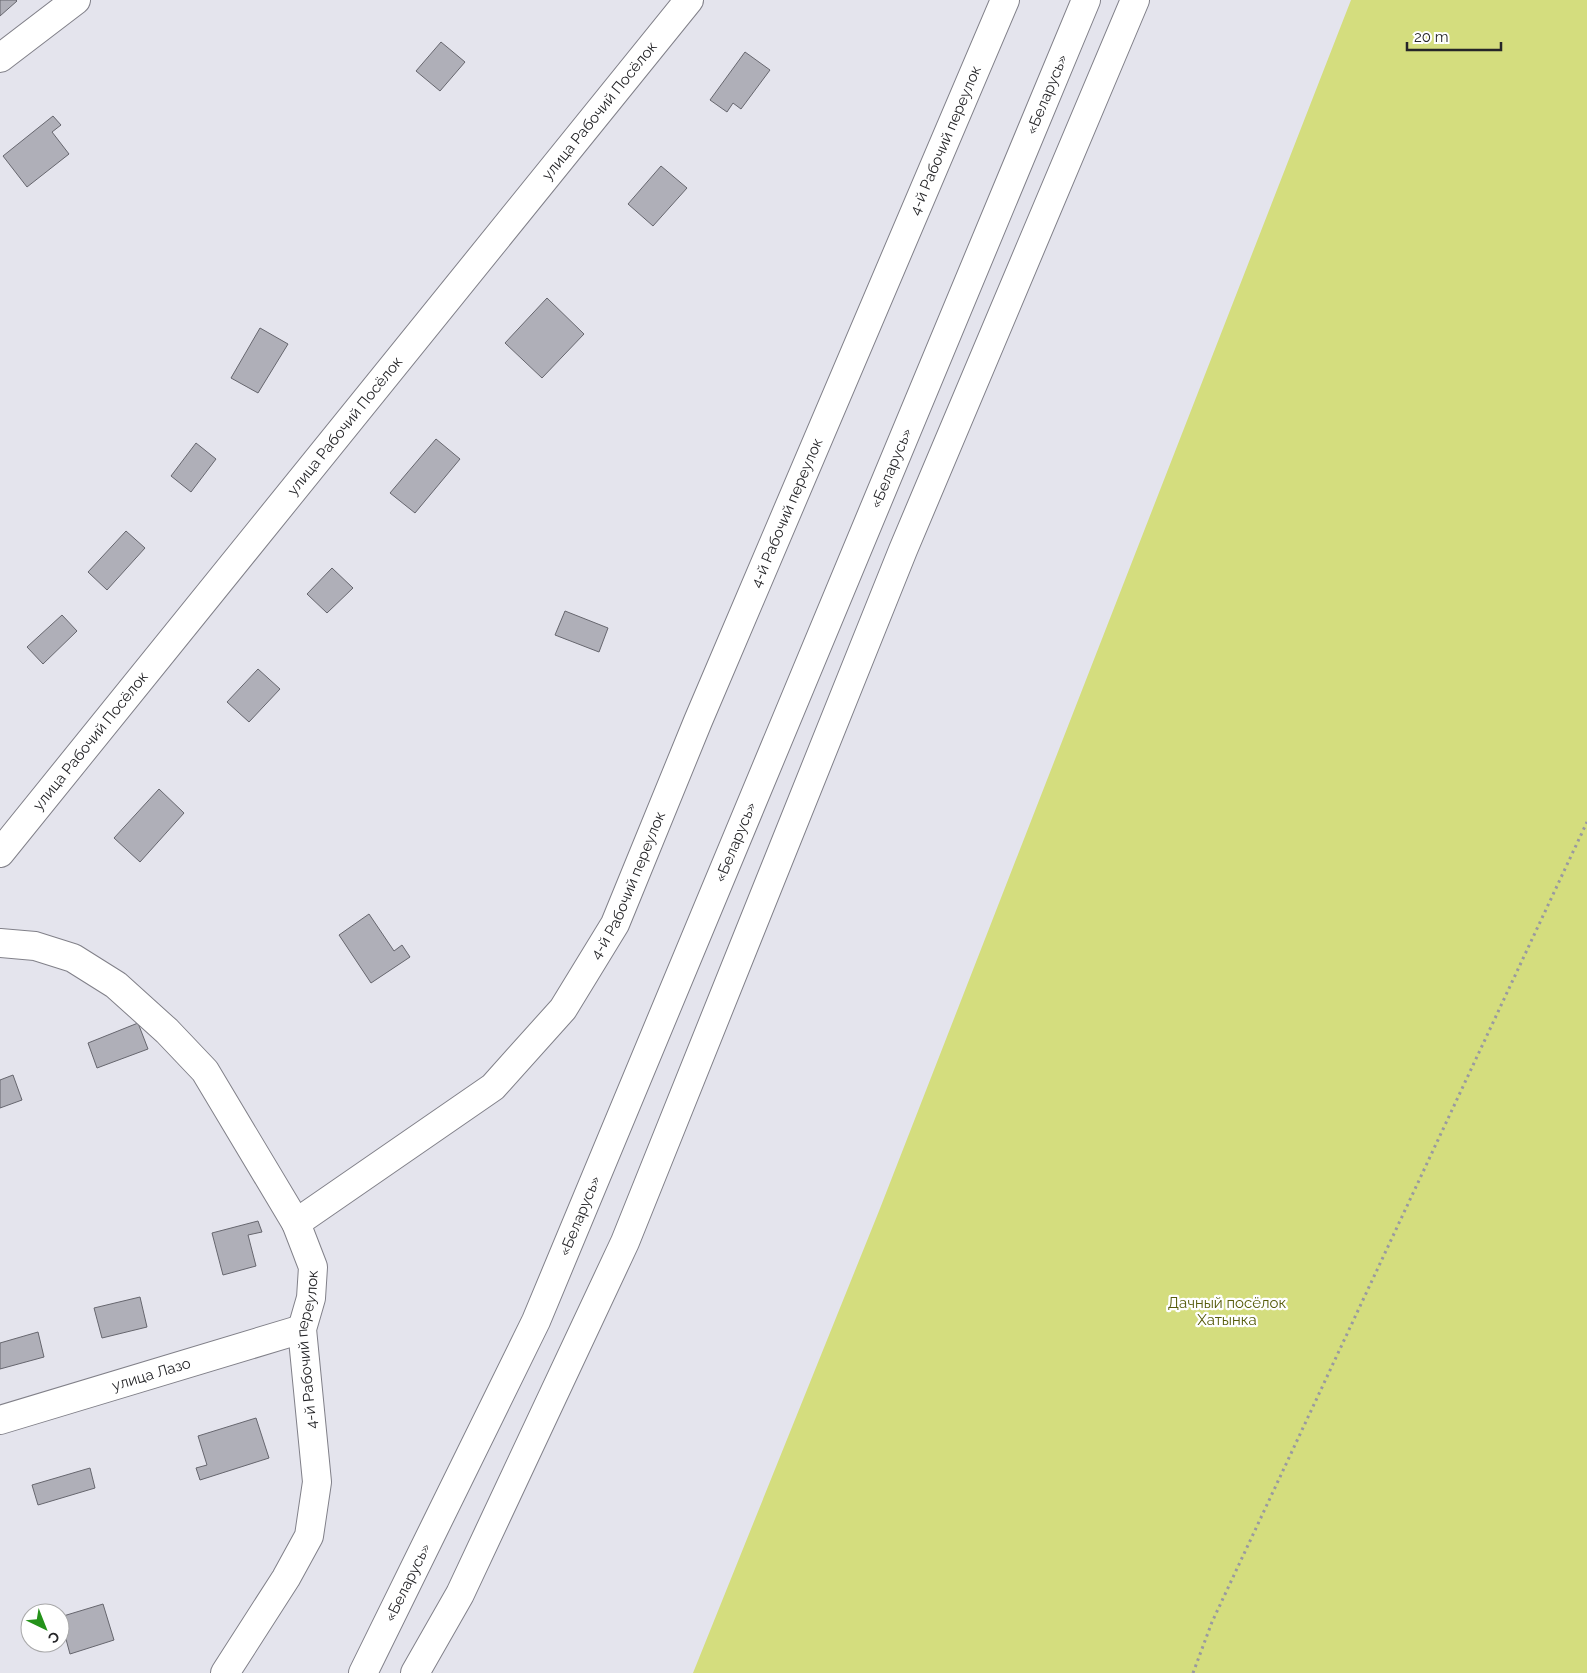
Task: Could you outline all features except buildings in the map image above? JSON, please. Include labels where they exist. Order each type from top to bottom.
[{"type":"main road","points":[[0,58],[76,0]]},
{"type":"main road","name":"улица Рабочий Посёлок","points":[[0,853],[689,0]]},
{"type":"main road","name":"4-й Рабочий переулок","points":[[225,1673],[286,1578],[308,1536],[316,1482],[302,1329],[311,1298],[313,1267],[296,1223],[494,1087],[562,1009],[616,924],[698,721],[1004,0]]},
{"type":"main road","name":"«Беларусь»","points":[[364,1673],[536,1321],[1086,0]]},
{"type":"main road","points":[[415,1673],[460,1594],[625,1242],[903,550],[1135,0]]},
{"type":"main road","points":[[0,943],[35,946],[74,958],[116,986],[167,1031],[205,1071],[296,1223]]},
{"type":"main road","name":"улица Лазо","points":[[0,1420],[302,1329]]},
{"type":"path","points":[[1193,1673],[1212,1622],[1587,822]]},
{"type":"green space","name":"Дачный посёлок Хатынка","points":[[1351,0],[1587,0],[1587,1673],[693,1673],[879,1211]]}]
